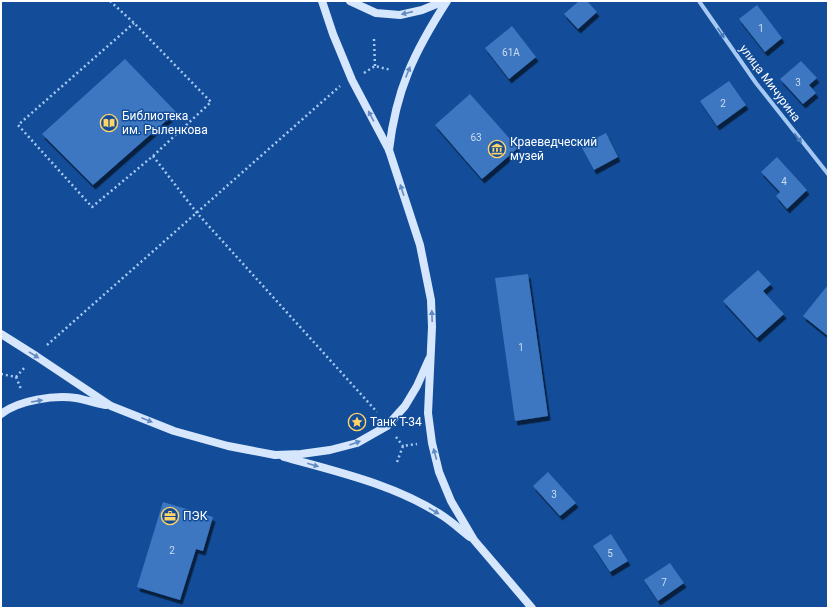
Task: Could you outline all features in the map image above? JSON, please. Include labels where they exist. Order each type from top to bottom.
[{"type":"main road","points":[[322,1],[333,34],[352,80],[389,150],[420,245],[428,280],[432,307],[428,413],[432,443],[439,472],[451,501],[474,540],[532,608]]},
{"type":"main road","points":[[350,1],[376,13],[400,15],[422,10],[446,1]]},
{"type":"main road","points":[[389,150],[398,100],[407,74],[416,53],[446,1]]},
{"type":"main road","points":[[1,334],[111,406]]},
{"type":"main road","points":[[275,455],[301,454],[330,450],[357,443],[387,426],[405,406],[417,386],[431,355]]},
{"type":"main road","points":[[1,414],[25,403],[53,398],[75,398],[111,406],[174,431],[228,446],[275,455],[388,488],[419,502],[444,516],[474,540]]},
{"type":"street","name":"улица Мичурина","points":[[699,1],[756,83],[828,174]]},
{"type":"path","points":[[110,1],[134,23],[211,102],[153,156],[92,207],[18,125],[134,23]]},
{"type":"path","points":[[374,39],[375,66]]},
{"type":"path","points":[[360,75],[375,66],[391,70]]},
{"type":"path","points":[[46,346],[342,84]]},
{"type":"path","points":[[153,156],[197,213],[377,412]]},
{"type":"path","points":[[16,377],[26,366]]},
{"type":"path","points":[[1,374],[16,377]]},
{"type":"path","points":[[16,377],[21,391]]},
{"type":"path","points":[[395,436],[403,446]]},
{"type":"path","points":[[403,446],[419,444]]},
{"type":"path","points":[[397,462],[403,446]]},
{"type":"building","points":[[579,1],[587,1],[597,12],[578,29],[564,14]]},
{"type":"building","points":[[757,5],[782,38],[765,52],[739,19]]},
{"type":"building","points":[[512,26],[536,57],[509,79],[485,48]]},
{"type":"building","name":"Библиотека им. Рыленкова","points":[[125,59],[176,112],[93,185],[42,134]]},
{"type":"building","points":[[801,61],[817,78],[809,85],[816,93],[803,104],[780,79]]},
{"type":"building","points":[[729,81],[746,105],[717,126],[700,101]]},
{"type":"building","points":[[470,94],[518,148],[482,179],[435,125]]},
{"type":"building","points":[[606,133],[618,157],[594,170],[581,146]]},
{"type":"building","points":[[777,157],[807,190],[787,209],[776,196],[780,192],[761,172]]},
{"type":"building","points":[[758,270],[771,284],[763,291],[784,314],[757,338],[723,301]]},
{"type":"building","points":[[528,274],[548,416],[515,421],[495,278]]},
{"type":"building","points":[[828,285],[828,336],[803,316]]},
{"type":"building","points":[[548,472],[576,503],[560,516],[533,486]]},
{"type":"building","points":[[163,502],[213,517],[203,551],[196,549],[180,600],[137,587]]},
{"type":"building","points":[[611,534],[628,561],[610,572],[593,546]]},
{"type":"building","points":[[670,563],[684,583],[658,601],[644,580]]},
{"type":"place","name":"Библиотека им. Рыленкова","points":[[109,123]]},
{"type":"place","name":"Краеведческий музей","points":[[497,149]]},
{"type":"place","name":"Танк Т-34","points":[[357,422]]},
{"type":"place","name":"ПЭК","points":[[170,516]]}]
